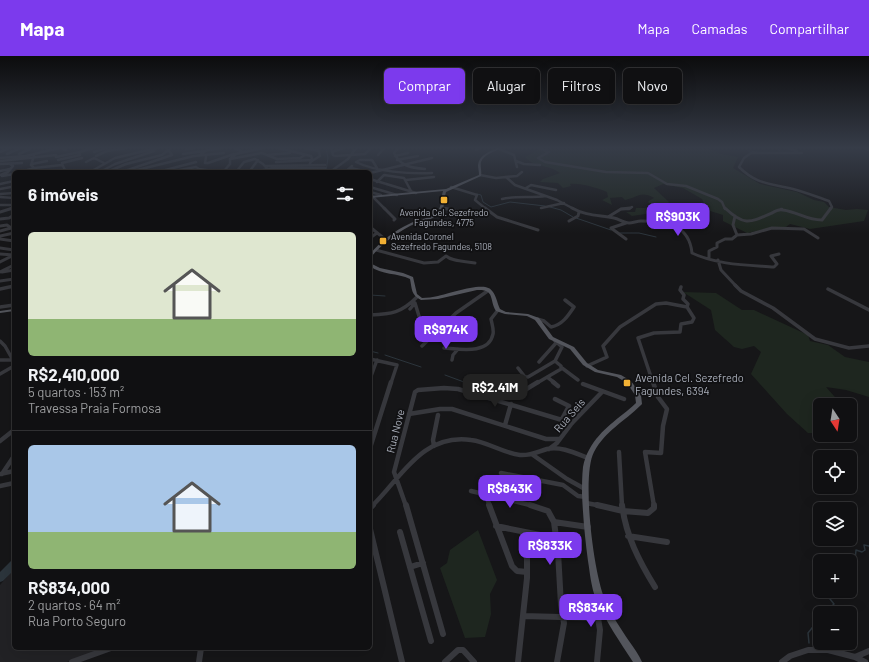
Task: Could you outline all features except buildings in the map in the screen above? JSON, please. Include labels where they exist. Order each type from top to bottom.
[{"type":"main road","points":[[372,195],[398,195],[446,189],[477,176]]},
{"type":"main road","points":[[372,254],[386,240],[410,224],[437,214],[441,208],[442,199],[446,189]]},
{"type":"main road","points":[[372,266],[375,269],[402,273],[412,278],[417,299],[436,298],[476,287],[485,287],[489,290],[498,310],[505,313],[528,315],[537,319],[551,338],[556,342],[572,348],[588,366],[597,371],[625,379],[634,388],[640,400],[639,404],[635,409],[610,427],[588,458],[585,467],[585,489],[592,567],[600,597],[638,661]]},
{"type":"main road","points":[[0,312],[12,310]]},
{"type":"street","points":[[377,182],[383,176]]},
{"type":"street","points":[[393,176],[404,178],[406,180],[434,177]]},
{"type":"street","points":[[486,176],[495,178],[514,176]]},
{"type":"street","points":[[655,176],[665,183],[686,186],[718,199],[722,202],[725,209],[742,221],[752,222],[779,209],[783,209],[807,219],[817,221],[823,220],[832,206],[829,201],[813,197],[793,189],[762,183],[750,176]]},
{"type":"street","points":[[505,177],[515,185],[564,203],[579,212],[615,218],[625,223]]},
{"type":"street","points":[[0,180],[12,181]]},
{"type":"street","points":[[372,180],[394,185],[416,193]]},
{"type":"street","points":[[406,180],[411,191]]},
{"type":"street","points":[[526,188],[531,185],[556,190]]},
{"type":"street","points":[[0,189],[11,187]]},
{"type":"street","points":[[372,188],[398,195]]},
{"type":"street","points":[[446,189],[477,196],[475,200],[476,202],[496,217],[538,230]]},
{"type":"street","points":[[0,196],[12,193]]},
{"type":"street","points":[[0,196],[12,198]]},
{"type":"street","points":[[372,196],[395,219],[394,220]]},
{"type":"street","points":[[502,199],[512,197],[528,198],[547,196]]},
{"type":"street","points":[[541,208],[564,203]]},
{"type":"street","points":[[0,205],[12,207]]},
{"type":"street","points":[[605,217],[615,214],[620,209],[629,209],[632,207]]},
{"type":"street","points":[[0,212],[4,212],[12,208]]},
{"type":"street","points":[[441,208],[464,212],[466,215],[465,224]]},
{"type":"street","points":[[569,221],[578,216],[579,212]]},
{"type":"street","points":[[0,219],[9,218],[12,216]]},
{"type":"street","points":[[735,216],[733,225],[737,235]]},
{"type":"street","points":[[626,239],[611,228],[626,224],[625,223],[642,221],[673,224],[682,231],[691,242],[692,253],[709,258],[774,267],[777,264],[771,256],[779,254]]},
{"type":"street","points":[[0,226],[7,225],[12,229]]},
{"type":"street","points":[[372,229],[386,240]]},
{"type":"street","points":[[709,258],[709,251],[717,247],[717,243],[725,239],[732,240],[734,236],[737,235],[751,234],[768,229],[804,229],[818,238]]},
{"type":"street","points":[[0,230],[12,230]]},
{"type":"street","points":[[0,238],[12,231]]},
{"type":"street","points":[[372,237],[377,233]]},
{"type":"street","points":[[0,238],[7,240],[12,239]]},
{"type":"street","points":[[0,248],[12,250]]},
{"type":"street","points":[[376,250],[422,263],[438,262],[444,256],[447,256],[451,260],[462,260],[475,263]]},
{"type":"street","points":[[0,254],[12,255]]},
{"type":"street","points":[[0,262],[12,256]]},
{"type":"street","points":[[456,260],[458,265]]},
{"type":"street","points":[[462,260],[463,265]]},
{"type":"street","points":[[718,260],[722,270],[741,291],[773,308],[815,339],[849,348],[869,346]]},
{"type":"street","points":[[0,272],[12,266]]},
{"type":"street","points":[[0,272],[12,270]]},
{"type":"street","points":[[0,281],[12,279]]},
{"type":"street","points":[[0,289],[12,286]]},
{"type":"street","points":[[501,472],[563,485],[586,500],[623,511],[648,513],[654,508],[644,452],[661,453],[663,426],[667,409],[658,397],[638,338],[642,335],[662,332],[680,332],[681,324],[692,322],[694,318],[687,308],[688,304],[680,290],[681,287]]},
{"type":"street","points":[[828,289],[869,310]]},
{"type":"street","points":[[422,346],[456,314],[489,290]]},
{"type":"street","points":[[410,310],[417,299]]},
{"type":"street","points":[[372,315],[388,316],[401,312],[417,299]]},
{"type":"street","points":[[417,299],[422,326]]},
{"type":"street","points":[[537,319],[544,321],[552,327],[556,326],[567,317],[574,307],[565,300]]},
{"type":"street","points":[[588,366],[607,357],[604,346],[620,327],[656,304],[666,303],[687,308]]},
{"type":"street","points":[[0,307],[12,305]]},
{"type":"street","points":[[444,348],[478,349],[491,341],[494,333],[490,322],[498,310]]},
{"type":"street","points":[[0,341],[6,346],[12,359]]},
{"type":"street","points":[[518,368],[525,377],[528,377],[555,361],[563,348],[556,342],[539,362]]},
{"type":"street","points":[[0,347],[6,346]]},
{"type":"street","points":[[452,360],[453,355],[459,349]]},
{"type":"street","points":[[372,359],[394,364],[397,367],[372,442]]},
{"type":"street","points":[[0,360],[12,361]]},
{"type":"street","points":[[372,374],[377,360]]},
{"type":"street","points":[[555,361],[578,380]]},
{"type":"street","points":[[1,373],[12,367]]},
{"type":"street","points":[[515,396],[562,368]]},
{"type":"street","points":[[547,377],[558,386]]},
{"type":"street","points":[[583,384],[624,399]]},
{"type":"street","name":"Rua Nove","points":[[443,634],[394,469],[414,394],[416,391],[444,388],[458,389],[511,404]]},
{"type":"street","name":"Rua Seis","points":[[549,449],[602,392]]},
{"type":"street","points":[[555,400],[569,406],[562,419]]},
{"type":"street","points":[[504,425],[511,404],[572,423]]},
{"type":"street","points":[[409,414],[440,409],[452,409],[546,439],[559,439]]},
{"type":"street","points":[[434,446],[433,440],[438,415]]},
{"type":"street","points":[[0,441],[12,432]]},
{"type":"street","points":[[372,506],[415,459],[434,446],[446,441],[468,440],[514,454],[533,456],[567,479],[585,489]]},
{"type":"street","points":[[533,456],[549,449],[562,449],[588,458]]},
{"type":"street","points":[[618,452],[623,511],[628,536],[639,560],[655,587]]},
{"type":"street","points":[[1,474],[12,459]]},
{"type":"street","points":[[1,474],[12,471]]},
{"type":"street","points":[[0,486],[12,483]]},
{"type":"street","points":[[471,491],[544,509],[550,514],[554,522],[558,552],[564,632],[558,662]]},
{"type":"street","points":[[485,494],[514,570],[527,572]]},
{"type":"street","points":[[554,522],[588,527]]},
{"type":"street","points":[[496,526],[555,538]]},
{"type":"street","points":[[400,532],[431,642]]},
{"type":"street","points":[[518,662],[524,616],[527,572],[527,533]]},
{"type":"street","points":[[628,536],[667,542]]},
{"type":"street","points":[[372,537],[402,662]]},
{"type":"street","points":[[410,567],[423,563]]},
{"type":"street","points":[[597,662],[600,630],[598,618],[600,597]]},
{"type":"street","points":[[524,616],[598,618]]},
{"type":"street","points":[[72,662],[105,650]]},
{"type":"street","points":[[198,662],[201,650]]},
{"type":"street","points":[[445,662],[458,650],[463,650],[474,662]]},
{"type":"street","points":[[782,662],[795,654],[810,650],[836,650],[865,662]]},
{"type":"street","points":[[855,657],[869,651]]},
{"type":"shaded area","points":[[551,176],[747,176],[760,184],[797,192],[814,200],[824,202],[829,207],[846,210],[868,210],[864,221],[810,229],[790,224],[783,229],[772,228],[747,233],[723,221],[723,215],[707,210],[702,199],[683,188],[663,184],[654,188],[669,202],[659,212],[632,216],[626,212],[635,212],[636,208],[653,206],[648,202],[654,198],[639,195],[625,200],[622,197],[610,198],[612,205],[602,200],[608,197],[607,192],[584,185],[574,184],[570,184],[571,186],[563,188],[558,183],[540,182],[543,179]]},
{"type":"shaded area","points":[[683,292],[716,293],[742,310],[754,310],[808,335],[810,341],[828,345],[845,357],[869,362],[869,397],[846,390],[826,387],[836,398],[813,398],[813,433],[808,433],[787,414],[751,374],[761,352],[754,346],[742,349],[734,347],[715,330],[711,310]]},
{"type":"shaded area","points":[[478,530],[497,580],[490,594],[491,614],[485,637],[465,638],[440,568],[447,563],[450,550]]},
{"type":"shaded area","points":[[12,571],[12,650],[101,650],[67,662],[0,662],[0,585]]},
{"type":"waterway","points":[[477,194],[481,195],[483,202],[491,207],[510,202],[545,206]]},
{"type":"waterway","points":[[550,207],[561,210],[573,217]]},
{"type":"waterway","points":[[576,218],[611,230]]},
{"type":"waterway","points":[[620,233],[639,233],[656,237]]},
{"type":"waterway","points":[[372,295],[385,296]]},
{"type":"waterway","points":[[372,352],[378,353]]},
{"type":"waterway","points":[[385,355],[421,367]]},
{"type":"waterway","points":[[445,375],[510,399]]},
{"type":"waterway","points":[[856,554],[856,550],[862,552],[865,550],[864,545],[869,546]]},
{"type":"waterway","points":[[0,578],[12,566]]},
{"type":"waterway","points":[[831,598],[830,599],[834,604],[832,606]]},
{"type":"waterway","points":[[809,643],[808,633],[813,627]]},
{"type":"place","name":"Avenida Cel. Sezefredo Fagundes, 4775","points":[[444,200]]},
{"type":"place","name":"Avenida Coronel Sezefredo Fagundes, 5108","points":[[383,241]]},
{"type":"place","name":"Avenida Cel. Sezefredo Fagundes, 6394","points":[[627,383]]}]
